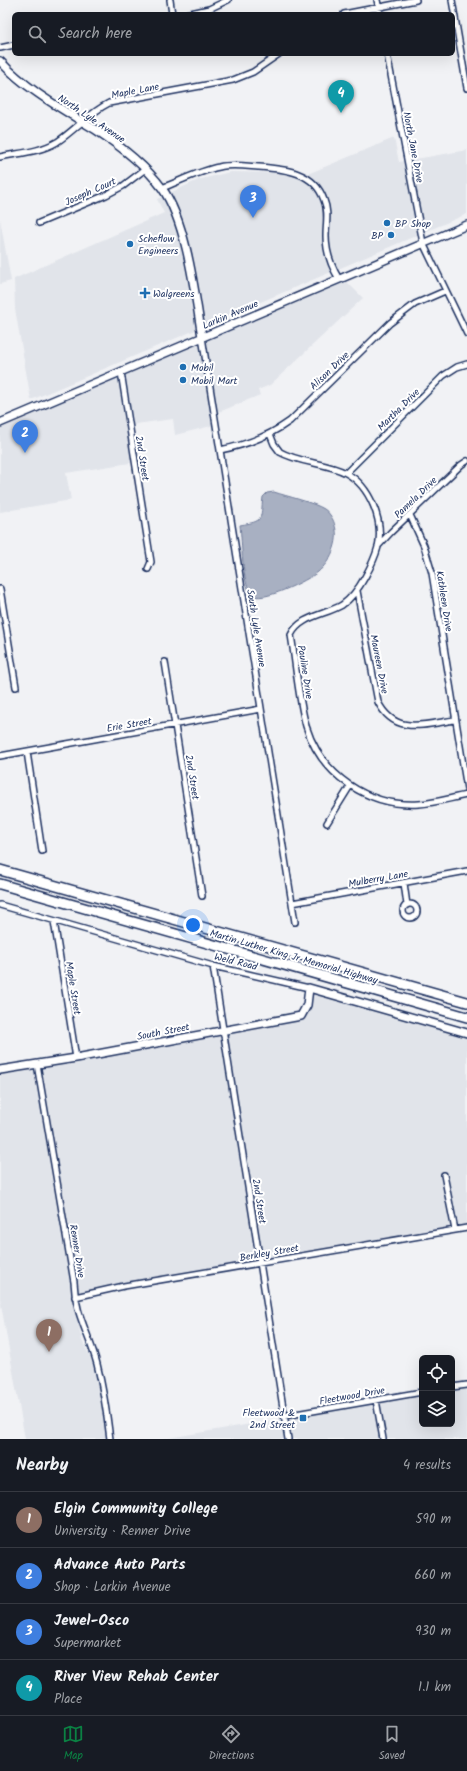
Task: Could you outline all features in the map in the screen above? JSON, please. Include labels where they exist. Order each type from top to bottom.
[{"type":"highway","name":"Martin Luther King Jr Memorial Highway","points":[[0,870],[467,1002]]},
{"type":"highway","name":"Martin Luther King Jr Memorial Highway","points":[[0,884],[467,1017]]},
{"type":"highway","points":[[397,982],[425,986],[467,996]]},
{"type":"street","points":[[170,0],[172,12]]},
{"type":"street","points":[[195,12],[209,9],[228,0]]},
{"type":"street","points":[[377,0],[379,12]]},
{"type":"street","points":[[354,12],[416,0]]},
{"type":"street","points":[[452,0],[454,12]]},
{"type":"street","points":[[455,18],[467,88]]},
{"type":"street","points":[[0,48],[12,45]]},
{"type":"street","name":"Maple Lane","points":[[0,157],[33,151],[50,145],[83,122],[96,110],[109,103],[233,80],[253,72],[276,56]]},
{"type":"street","name":"North Jane Drive","points":[[387,56],[423,243],[467,334]]},
{"type":"street","name":"North Lyle Avenue","points":[[0,61],[39,95],[110,140],[162,188],[178,221],[187,256],[202,337]]},
{"type":"street","points":[[162,188],[220,166],[239,165],[282,169],[299,174],[314,184],[324,198],[328,216],[327,246],[331,262],[339,279]]},
{"type":"street","name":"Joseph Court","points":[[39,223],[106,195],[123,186],[144,170]]},
{"type":"street","name":"Larkin Avenue","points":[[0,423],[467,225]]},
{"type":"street","name":"Alison Drive","points":[[220,450],[252,442],[270,434],[290,421],[402,313],[415,304],[445,291]]},
{"type":"street","name":"South Lyle Avenue","points":[[202,337],[295,922]]},
{"type":"street","name":"Martha Drive","points":[[346,473],[443,376],[457,367],[467,364]]},
{"type":"street","name":"2nd Street","points":[[120,372],[151,562],[148,569]]},
{"type":"street","name":"Pauline Drive","points":[[270,434],[276,449],[285,455],[346,473],[361,485],[373,504],[379,528],[378,547],[371,566],[357,591],[343,604],[299,624],[291,635],[306,726],[316,750],[332,772],[350,786],[378,799],[396,804],[428,803],[467,795]]},
{"type":"street","name":"Pamela Drive","points":[[378,547],[391,532],[467,461]]},
{"type":"street","name":"Kathleen Drive","points":[[410,515],[424,546],[432,574],[467,789]]},
{"type":"street","points":[[0,589],[16,687]]},
{"type":"street","name":"Maureen Drive","points":[[357,591],[378,702],[384,712],[396,722],[412,726],[455,720]]},
{"type":"street","name":"2nd Street","points":[[165,662],[202,896]]},
{"type":"street","name":"Erie Street","points":[[0,756],[261,709]]},
{"type":"street","points":[[27,752],[42,851]]},
{"type":"street","points":[[327,823],[350,786]]},
{"type":"street","name":"Mulberry Lane","points":[[292,903],[467,871]]},
{"type":"street","points":[[404,883],[407,904]]},
{"type":"street","name":"Weld Road","points":[[0,905],[213,966],[309,988],[467,1033]]},
{"type":"street","name":"Maple Street","points":[[54,921],[76,1058]]},
{"type":"street","name":"2nd Street","points":[[213,966],[288,1439]]},
{"type":"street","name":"South Street","points":[[0,1070],[76,1058],[301,1016],[307,1005],[309,988]]},
{"type":"street","name":"Renner Drive","points":[[37,1064],[74,1276],[74,1297],[83,1328],[88,1336],[97,1363],[110,1439]]},
{"type":"street","points":[[444,1175],[455,1230]]},
{"type":"street","name":"Berkley Street","points":[[74,1297],[124,1286],[467,1228]]},
{"type":"street","points":[[455,1387],[467,1385]]},
{"type":"street","name":"Fleetwood Drive","points":[[284,1416],[419,1393]]},
{"type":"street","points":[[376,1400],[383,1439]]},
{"type":"shaded area","points":[[394,138],[399,162],[467,150],[467,214],[31,400],[15,309],[14,279],[164,213],[157,199],[198,180],[230,172],[310,173]]},
{"type":"shaded area","points":[[0,219],[11,281],[0,284]]},
{"type":"shaded area","points":[[343,278],[363,298],[270,385],[258,390],[260,395],[219,412],[213,412],[215,425],[175,435],[173,419],[136,424],[130,429],[136,462],[66,473],[71,500],[0,512],[0,425]]},
{"type":"shaded area","points":[[311,991],[467,1035],[467,1226],[72,1294],[82,1341],[94,1364],[107,1439],[25,1439],[0,1299],[0,1072],[303,1017]]},
{"type":"shaded area","points":[[467,1387],[467,1439],[163,1439],[419,1396],[419,1427],[455,1427],[455,1389]]},
{"type":"water","points":[[274,492],[314,504],[326,510],[334,521],[336,532],[335,545],[330,557],[318,572],[284,590],[273,594],[256,597],[251,594],[246,581],[240,525],[254,522],[260,518],[263,497],[267,493]]},
{"type":"place","name":"River View Rehab Center","points":[[341,113]]},
{"type":"place","name":"Jewel-Osco","points":[[253,218]]},
{"type":"place","name":"BP Shop","points":[[387,223]]},
{"type":"place","name":"BP","points":[[391,235]]},
{"type":"place","name":"Scheflow Engineers","points":[[130,244]]},
{"type":"place","name":"Walgreens","points":[[145,293]]},
{"type":"place","name":"Mobil","points":[[183,367]]},
{"type":"place","name":"Mobil Mart","points":[[183,380]]},
{"type":"place","name":"Advance Auto Parts","points":[[25,453]]},
{"type":"place","name":"Elgin Community College","points":[[49,1352]]},
{"type":"place","name":"Fleetwood & 2nd Street","points":[[303,1418]]}]
